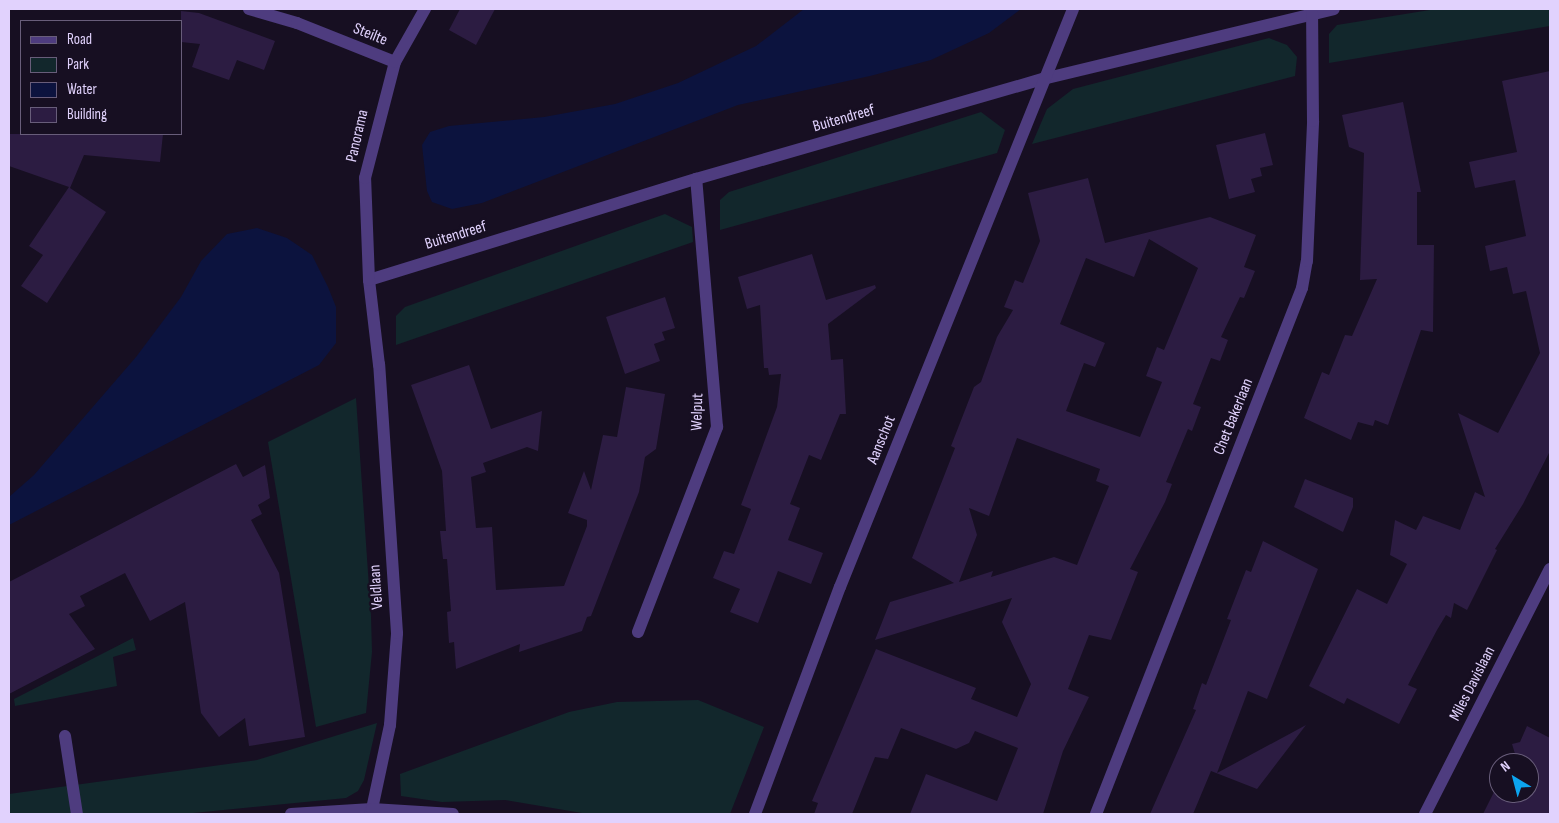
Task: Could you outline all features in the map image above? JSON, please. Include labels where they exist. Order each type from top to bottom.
[{"type":"street","name":"Steilte","points":[[249,9],[297,23],[395,62]]},
{"type":"street","name":"Panorama","points":[[369,280],[365,178],[395,62],[425,9]]},
{"type":"street","points":[[1043,79],[1073,9]]},
{"type":"street","name":"Buitendreef","points":[[369,280],[696,179],[1043,79],[1334,9]]},
{"type":"street","name":"Chet Bakerlaan","points":[[1096,814],[1302,288],[1308,261],[1313,121],[1312,14]]},
{"type":"street","name":"Aanschot","points":[[755,814],[840,587],[1043,79]]},
{"type":"street","name":"Welput","points":[[638,632],[717,426],[696,179]]},
{"type":"street","name":"Veldlaan","points":[[369,280],[379,365],[397,633],[390,725],[371,812]]},
{"type":"street","name":"Miles Davislaan","points":[[1425,814],[1550,569]]},
{"type":"street","points":[[65,736],[77,814]]},
{"type":"street","points":[[291,814],[371,812],[453,814]]},
{"type":"green space","points":[[1436,9],[1550,9],[1550,26],[1329,63],[1329,34],[1337,25]]},
{"type":"green space","points":[[1269,38],[1287,45],[1297,57],[1295,76],[1032,144],[1047,109],[1073,89]]},
{"type":"green space","points":[[981,112],[1005,130],[997,153],[720,230],[720,200],[729,192]]},
{"type":"green space","points":[[665,214],[692,227],[693,242],[396,345],[396,316],[405,307]]},
{"type":"green space","points":[[356,398],[371,616],[372,652],[366,713],[316,727],[268,442]]},
{"type":"green space","points":[[133,638],[136,650],[113,657],[117,686],[15,706],[14,699]]},
{"type":"green space","points":[[698,700],[764,727],[730,814],[588,814],[505,800],[442,802],[401,796],[400,774],[569,712],[617,702]]},
{"type":"green space","points":[[377,723],[364,780],[358,791],[346,798],[183,814],[9,814],[9,794],[257,760]]},
{"type":"water","points":[[804,9],[1021,9],[989,33],[931,60],[870,76],[738,105],[482,203],[452,209],[432,202],[427,191],[422,145],[430,132],[449,126],[544,117],[615,104],[678,83],[756,46]]},
{"type":"water","points":[[257,228],[287,238],[312,255],[328,287],[336,307],[336,343],[319,365],[9,525],[9,497],[34,475],[136,357],[181,297],[201,261],[227,234]]},
{"type":"building","points":[[460,9],[495,9],[476,45],[449,30]]},
{"type":"building","points":[[181,11],[199,13],[275,41],[264,70],[237,60],[229,80],[192,67],[200,44],[182,42]]},
{"type":"building","points":[[1550,71],[1550,451],[1523,504],[1495,549],[1497,550],[1467,610],[1454,603],[1451,618],[1446,615],[1437,630],[1408,685],[1417,689],[1399,724],[1347,698],[1344,704],[1309,686],[1357,589],[1387,604],[1407,564],[1390,555],[1395,520],[1416,530],[1423,516],[1460,530],[1475,492],[1485,497],[1458,413],[1498,433],[1540,353],[1526,291],[1513,294],[1507,267],[1490,271],[1485,246],[1526,236],[1515,180],[1475,188],[1469,162],[1517,152],[1502,81]]},
{"type":"building","points":[[1403,102],[1421,192],[1417,192],[1417,245],[1434,245],[1433,332],[1421,330],[1388,425],[1375,420],[1373,426],[1358,422],[1351,440],[1304,418],[1322,372],[1329,375],[1345,335],[1352,336],[1377,279],[1360,280],[1364,153],[1349,147],[1342,115]]},
{"type":"building","points":[[1265,133],[1273,165],[1260,168],[1262,176],[1251,179],[1255,192],[1229,199],[1216,145]]},
{"type":"building","points":[[9,134],[163,135],[160,162],[84,155],[70,188],[106,212],[47,303],[21,286],[43,255],[29,246],[69,187],[9,166]]},
{"type":"building","points":[[1088,178],[1105,243],[1210,217],[1256,235],[1244,267],[1255,271],[1244,298],[1240,297],[1221,337],[1228,340],[1220,361],[1211,358],[1193,404],[1201,407],[1192,431],[1188,429],[1166,482],[1172,484],[1165,502],[1130,569],[1138,572],[1111,640],[1089,635],[1068,689],[1089,697],[1063,751],[1043,814],[910,814],[926,774],[997,801],[1018,748],[975,731],[969,743],[956,749],[901,728],[888,759],[875,757],[852,814],[814,814],[818,803],[812,801],[876,649],[976,688],[971,699],[1017,717],[1031,684],[1002,622],[1012,598],[875,640],[890,602],[954,583],[912,558],[955,448],[951,446],[974,387],[981,382],[997,337],[1013,310],[1004,307],[1015,280],[1023,283],[1040,241],[1028,193]],"holes":[[[1149,239],[1198,268],[1164,350],[1157,347],[1146,376],[1162,382],[1140,437],[1066,411],[1084,363],[1095,367],[1105,343],[1060,324],[1086,258],[1134,277]],[[1017,438],[1100,469],[1096,481],[1109,486],[1077,565],[1054,557],[991,577],[993,571],[959,582],[977,535],[969,508],[989,516]]]},
{"type":"building","points":[[812,254],[826,300],[875,285],[876,288],[828,324],[831,360],[843,359],[846,414],[840,414],[821,460],[809,455],[790,504],[800,508],[788,540],[823,553],[811,584],[778,571],[758,623],[730,612],[740,589],[713,578],[724,551],[734,554],[751,509],[741,505],[777,407],[781,374],[769,375],[768,368],[764,368],[760,305],[747,309],[738,277]]},
{"type":"building","points":[[665,297],[675,328],[662,332],[665,340],[654,344],[660,361],[625,374],[606,317]]},
{"type":"building","points":[[469,365],[491,429],[542,411],[538,451],[527,447],[483,463],[486,472],[471,477],[476,528],[492,527],[496,590],[564,586],[587,526],[587,520],[568,513],[584,471],[591,490],[603,435],[617,437],[626,387],[665,394],[656,449],[645,457],[639,492],[591,616],[587,617],[582,631],[519,652],[520,644],[456,669],[454,642],[449,643],[447,612],[451,611],[447,559],[443,559],[440,531],[446,531],[442,471],[411,385]]},
{"type":"building","points":[[236,464],[243,477],[265,465],[270,498],[258,505],[262,514],[251,520],[279,573],[305,737],[249,746],[245,718],[219,737],[201,713],[185,602],[150,621],[125,573],[80,596],[85,606],[69,614],[95,649],[9,694],[9,582]]},
{"type":"building","points":[[1305,479],[1353,498],[1353,507],[1343,532],[1294,507]]},
{"type":"building","points":[[1263,541],[1318,569],[1267,699],[1248,691],[1217,773],[1306,725],[1257,789],[1211,771],[1193,814],[1150,814],[1196,710],[1193,709],[1202,683],[1206,685],[1231,620],[1227,619],[1246,570],[1251,572]]},
{"type":"building","points":[[1527,726],[1550,738],[1550,814],[1483,814],[1489,802],[1539,803],[1539,753],[1515,753],[1512,744],[1520,742]]}]
